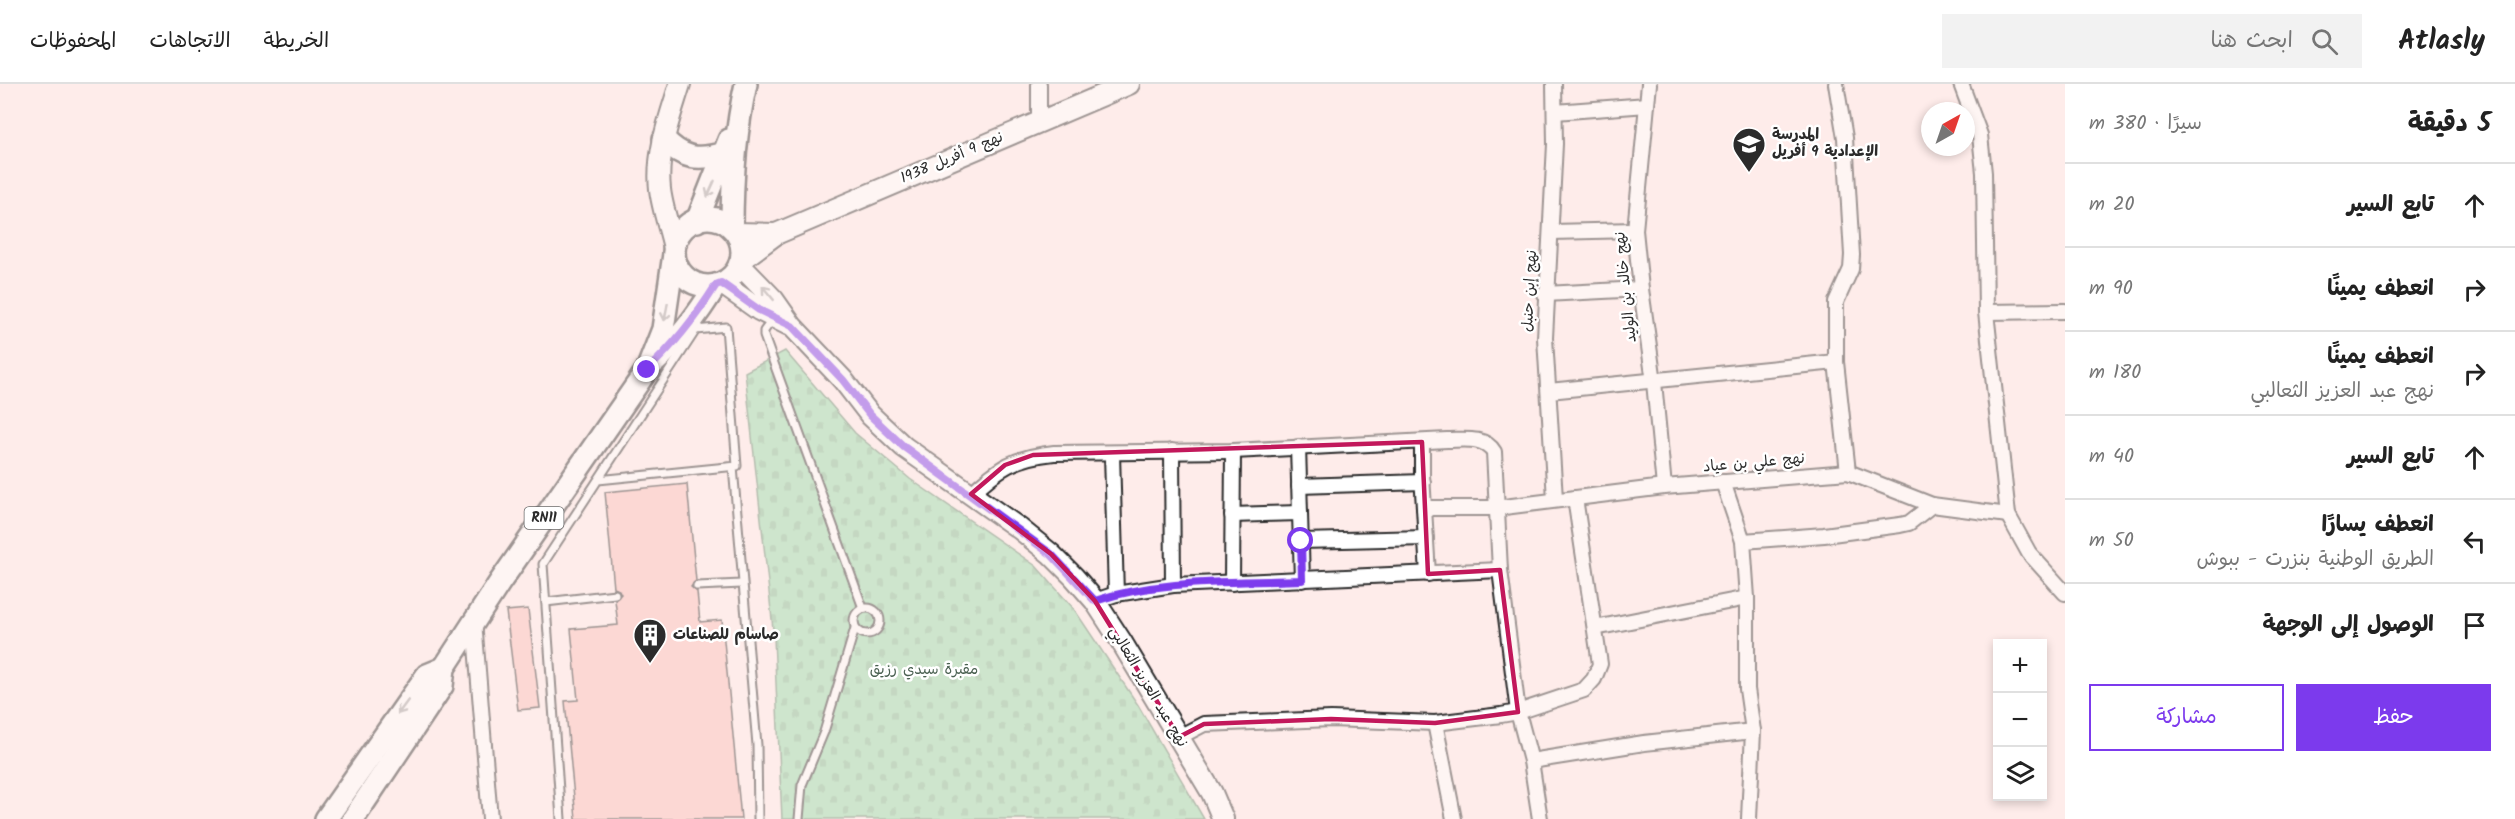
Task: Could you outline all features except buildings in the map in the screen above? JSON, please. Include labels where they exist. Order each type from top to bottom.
[{"type":"main road","name":"RN11","points":[[353,819],[442,687],[444,668],[474,621],[647,370],[676,342],[719,284],[731,276],[740,262],[742,250],[734,230],[732,184],[738,118],[746,84]]},
{"type":"main road","name":"RN11","points":[[647,370],[663,329],[678,235],[694,221],[738,118]]},
{"type":"main road","points":[[664,139],[679,153],[693,159],[708,158],[724,153]]},
{"type":"main road","points":[[694,221],[712,218],[734,230]]},
{"type":"main road","points":[[674,251],[678,268],[687,279],[700,285],[719,284]]},
{"type":"main road","name":"RN11","points":[[326,819],[427,675],[444,668]]},
{"type":"street","points":[[674,251],[660,190],[660,163],[664,139],[680,84]]},
{"type":"street","points":[[1039,84],[1039,122]]},
{"type":"street","name":"نهج 9 أفريل 1938","points":[[776,234],[1129,84]]},
{"type":"street","name":"نهج إبن حنبل","points":[[1554,84],[1551,232],[1545,294],[1545,338],[1555,499]]},
{"type":"street","name":"نهج خالد بن الوليد","points":[[1648,84],[1635,231],[1654,382],[1664,487]]},
{"type":"street","points":[[1836,84],[1845,138],[1852,255],[1851,269],[1836,302],[1836,362],[1848,472]]},
{"type":"street","points":[[1961,84],[1980,135],[1984,173],[1986,312],[2008,515],[2029,553],[2065,593]]},
{"type":"street","points":[[1555,112],[1647,105]]},
{"type":"street","points":[[660,190],[679,215],[694,221]]},
{"type":"street","points":[[734,230],[776,234]]},
{"type":"street","points":[[1551,232],[1635,231]]},
{"type":"street","points":[[776,234],[740,262],[773,299],[792,326]]},
{"type":"street","points":[[719,284],[774,318],[792,326]]},
{"type":"street","points":[[1545,294],[1641,289]]},
{"type":"street","points":[[1986,312],[2065,311]]},
{"type":"street","name":"نهج عبد العزيز الثعالبي","points":[[792,326],[843,380],[870,415],[887,431],[941,475],[971,494],[1051,554],[1095,601],[1212,793],[1223,819]]},
{"type":"street","points":[[1549,391],[1836,362]]},
{"type":"street","points":[[971,494],[988,478],[1018,459],[1053,453],[1233,451],[1469,440],[1483,442],[1494,452],[1500,570],[1518,712],[1531,761],[1540,819]]},
{"type":"street","points":[[1422,442],[1422,482],[1428,574]]},
{"type":"street","points":[[1298,447],[1302,580]]},
{"type":"street","points":[[1172,451],[1173,585]]},
{"type":"street","points":[[1232,584],[1233,451]]},
{"type":"street","points":[[1112,454],[1116,594]]},
{"type":"street","name":"نهج علي بن عياد","points":[[1424,508],[1496,508],[1664,487],[1848,472],[1932,505],[2008,515]]},
{"type":"street","points":[[1299,486],[1422,482]]},
{"type":"street","points":[[1724,482],[1743,541],[1747,598],[1747,689],[1753,731],[1749,819]]},
{"type":"street","points":[[1179,737],[1204,724],[1331,719],[1435,723],[1518,712],[1584,690],[1591,683],[1600,664],[1575,498]]},
{"type":"street","points":[[1743,541],[1824,535],[1900,525],[1910,523],[1932,505]]},
{"type":"street","points":[[1232,515],[1300,513]]},
{"type":"street","points":[[1301,541],[1426,538]]},
{"type":"street","points":[[1095,601],[1116,594],[1173,585],[1500,570]]},
{"type":"street","points":[[1595,628],[1747,598]]},
{"type":"street","points":[[474,621],[490,819]]},
{"type":"street","points":[[1435,723],[1454,819]]},
{"type":"street","points":[[1531,761],[1644,743],[1753,731]]},
{"type":"lane","points":[[774,318],[764,330],[764,336],[863,608]]},
{"type":"lane","points":[[561,819],[543,564],[696,330],[726,327],[737,466],[598,480]]},
{"type":"lane","points":[[733,467],[757,745],[758,819]]},
{"type":"lane","points":[[697,586],[742,584]]},
{"type":"lane","points":[[546,602],[615,594]]},
{"type":"lane","points":[[799,819],[802,786],[825,732],[855,628],[856,613],[863,608],[875,611],[880,619],[880,624],[873,633],[863,634],[855,628]]},
{"type":"highlighted area","points":[[1422,442],[1428,574],[1500,570],[1518,712],[1435,723],[1331,719],[1204,724],[1179,737],[1095,601],[1051,554],[971,494],[1005,465],[1033,455]]},
{"type":"green space","name":"مقبرة سيدي رزيق","points":[[785,351],[855,433],[910,479],[1036,566],[1074,609],[1138,705],[1204,819],[782,819],[774,638],[745,372]]},
{"type":"place","name":"المدرسة الإعدادية 9 أفريل","points":[[1749,173]]},
{"type":"place","name":"صاسام للصناعات","points":[[650,664]]},
{"type":"route","points":[[647,370],[670,349],[696,317],[716,285],[721,283],[759,310],[792,326],[843,380],[870,415],[904,447],[1020,529],[1051,554],[1095,601],[1116,594],[1173,585],[1302,580],[1301,541]]}]
